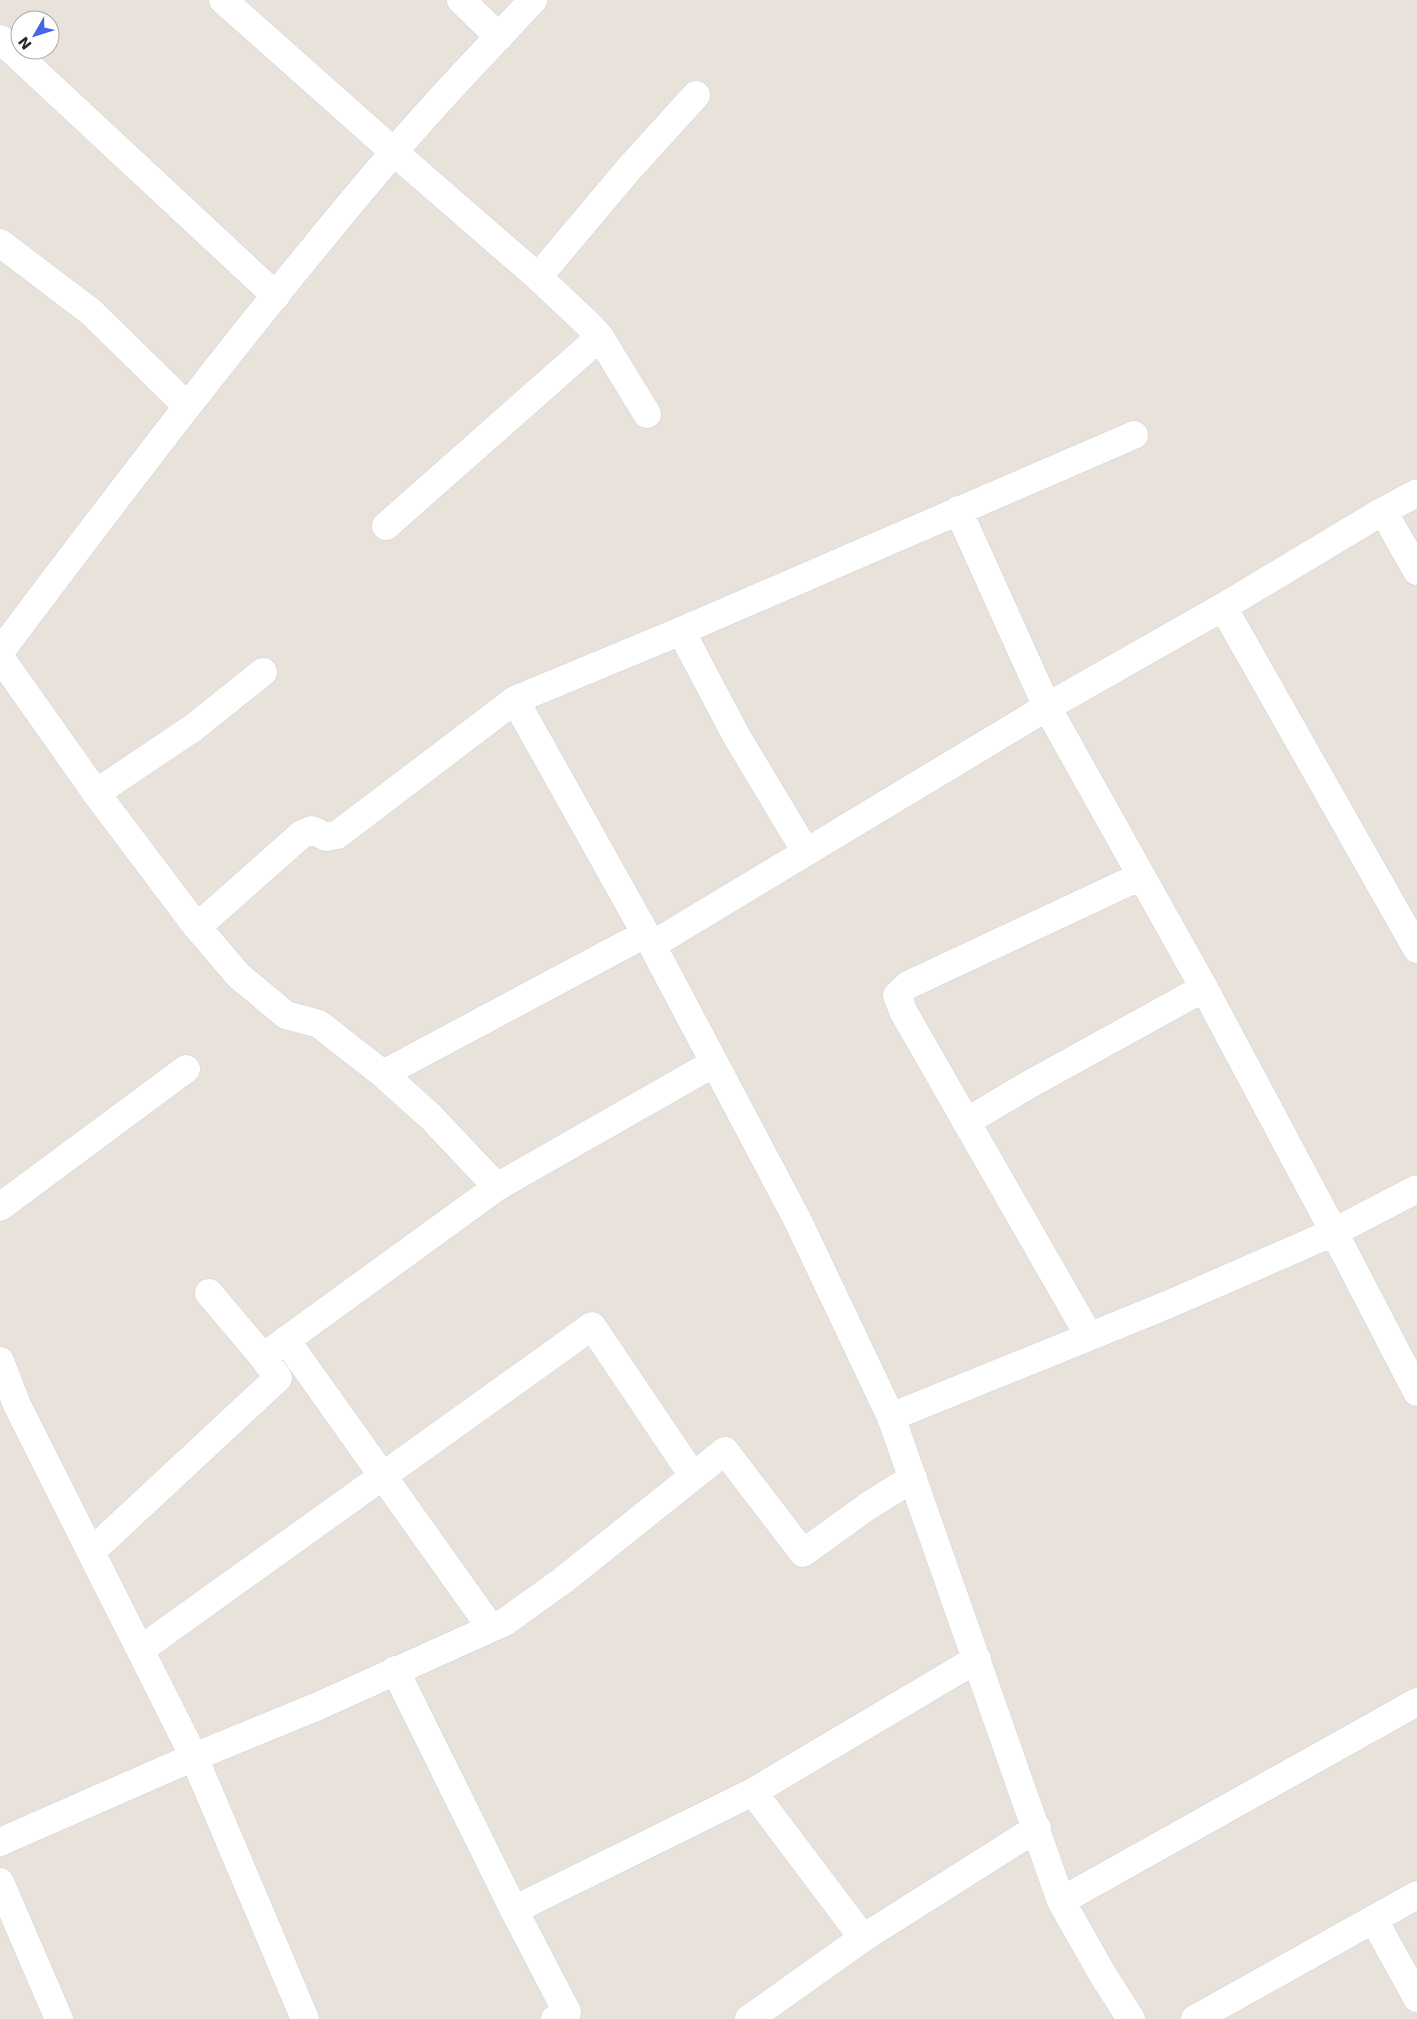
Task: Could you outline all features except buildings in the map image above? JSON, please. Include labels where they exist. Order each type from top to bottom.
[{"type":"street","points":[[223,0],[538,277],[600,336],[647,414]]},
{"type":"street","points":[[462,0],[498,37]]},
{"type":"street","points":[[0,652],[187,406],[276,296],[394,152],[533,0]]},
{"type":"street","points":[[0,39],[276,296]]},
{"type":"street","points":[[538,277],[628,170],[696,95]]},
{"type":"street","points":[[4,254],[91,312],[187,406]]},
{"type":"street","points":[[386,526],[600,336]]},
{"type":"street","points":[[197,927],[302,834],[312,830],[326,837],[337,835],[515,700],[681,631],[1134,434]]},
{"type":"street","points":[[383,1074],[648,940],[806,852],[1047,707],[1223,607],[1383,511],[1417,493]]},
{"type":"street","points":[[958,510],[1047,707],[1204,988],[1417,1392]]},
{"type":"street","points":[[1383,511],[1417,571]]},
{"type":"street","points":[[1223,607],[1417,949]]},
{"type":"street","points":[[681,631],[737,737],[806,852]]},
{"type":"street","points":[[0,657],[96,792],[197,927],[239,976],[286,1015],[319,1024],[383,1074],[431,1117],[496,1187]]},
{"type":"street","points":[[96,792],[193,728],[263,672]]},
{"type":"street","points":[[515,700],[648,940],[797,1219],[891,1417],[1037,1828],[1061,1901],[1130,2019]]},
{"type":"street","points":[[1089,1336],[903,1012],[897,995],[908,985],[1141,876]]},
{"type":"street","points":[[966,1122],[1030,1084],[1204,988]]},
{"type":"street","points":[[263,1357],[496,1187],[714,1063]]},
{"type":"street","points":[[0,1207],[186,1069]]},
{"type":"street","points":[[891,1417],[1089,1336],[1334,1232],[1417,1189]]},
{"type":"street","points":[[91,1552],[278,1378],[263,1357],[209,1293]]},
{"type":"street","points":[[140,1650],[384,1477],[592,1326],[693,1476]]},
{"type":"street","points":[[286,1340],[492,1628]]},
{"type":"street","points":[[0,1361],[17,1405],[194,1757],[305,2019]]},
{"type":"street","points":[[0,1842],[194,1757],[316,1707],[505,1622],[562,1582],[725,1451],[803,1553],[868,1506],[913,1478]]},
{"type":"street","points":[[514,1910],[753,1792],[977,1660]]},
{"type":"street","points":[[395,1670],[514,1910],[567,2012],[555,2019]]},
{"type":"street","points":[[1061,1901],[1417,1702]]},
{"type":"street","points":[[753,1792],[863,1938]]},
{"type":"street","points":[[749,2019],[863,1938],[1037,1828]]},
{"type":"street","points":[[0,1882],[59,2019]]},
{"type":"street","points":[[1195,2019],[1417,1896]]},
{"type":"street","points":[[1374,1920],[1417,1998]]}]
